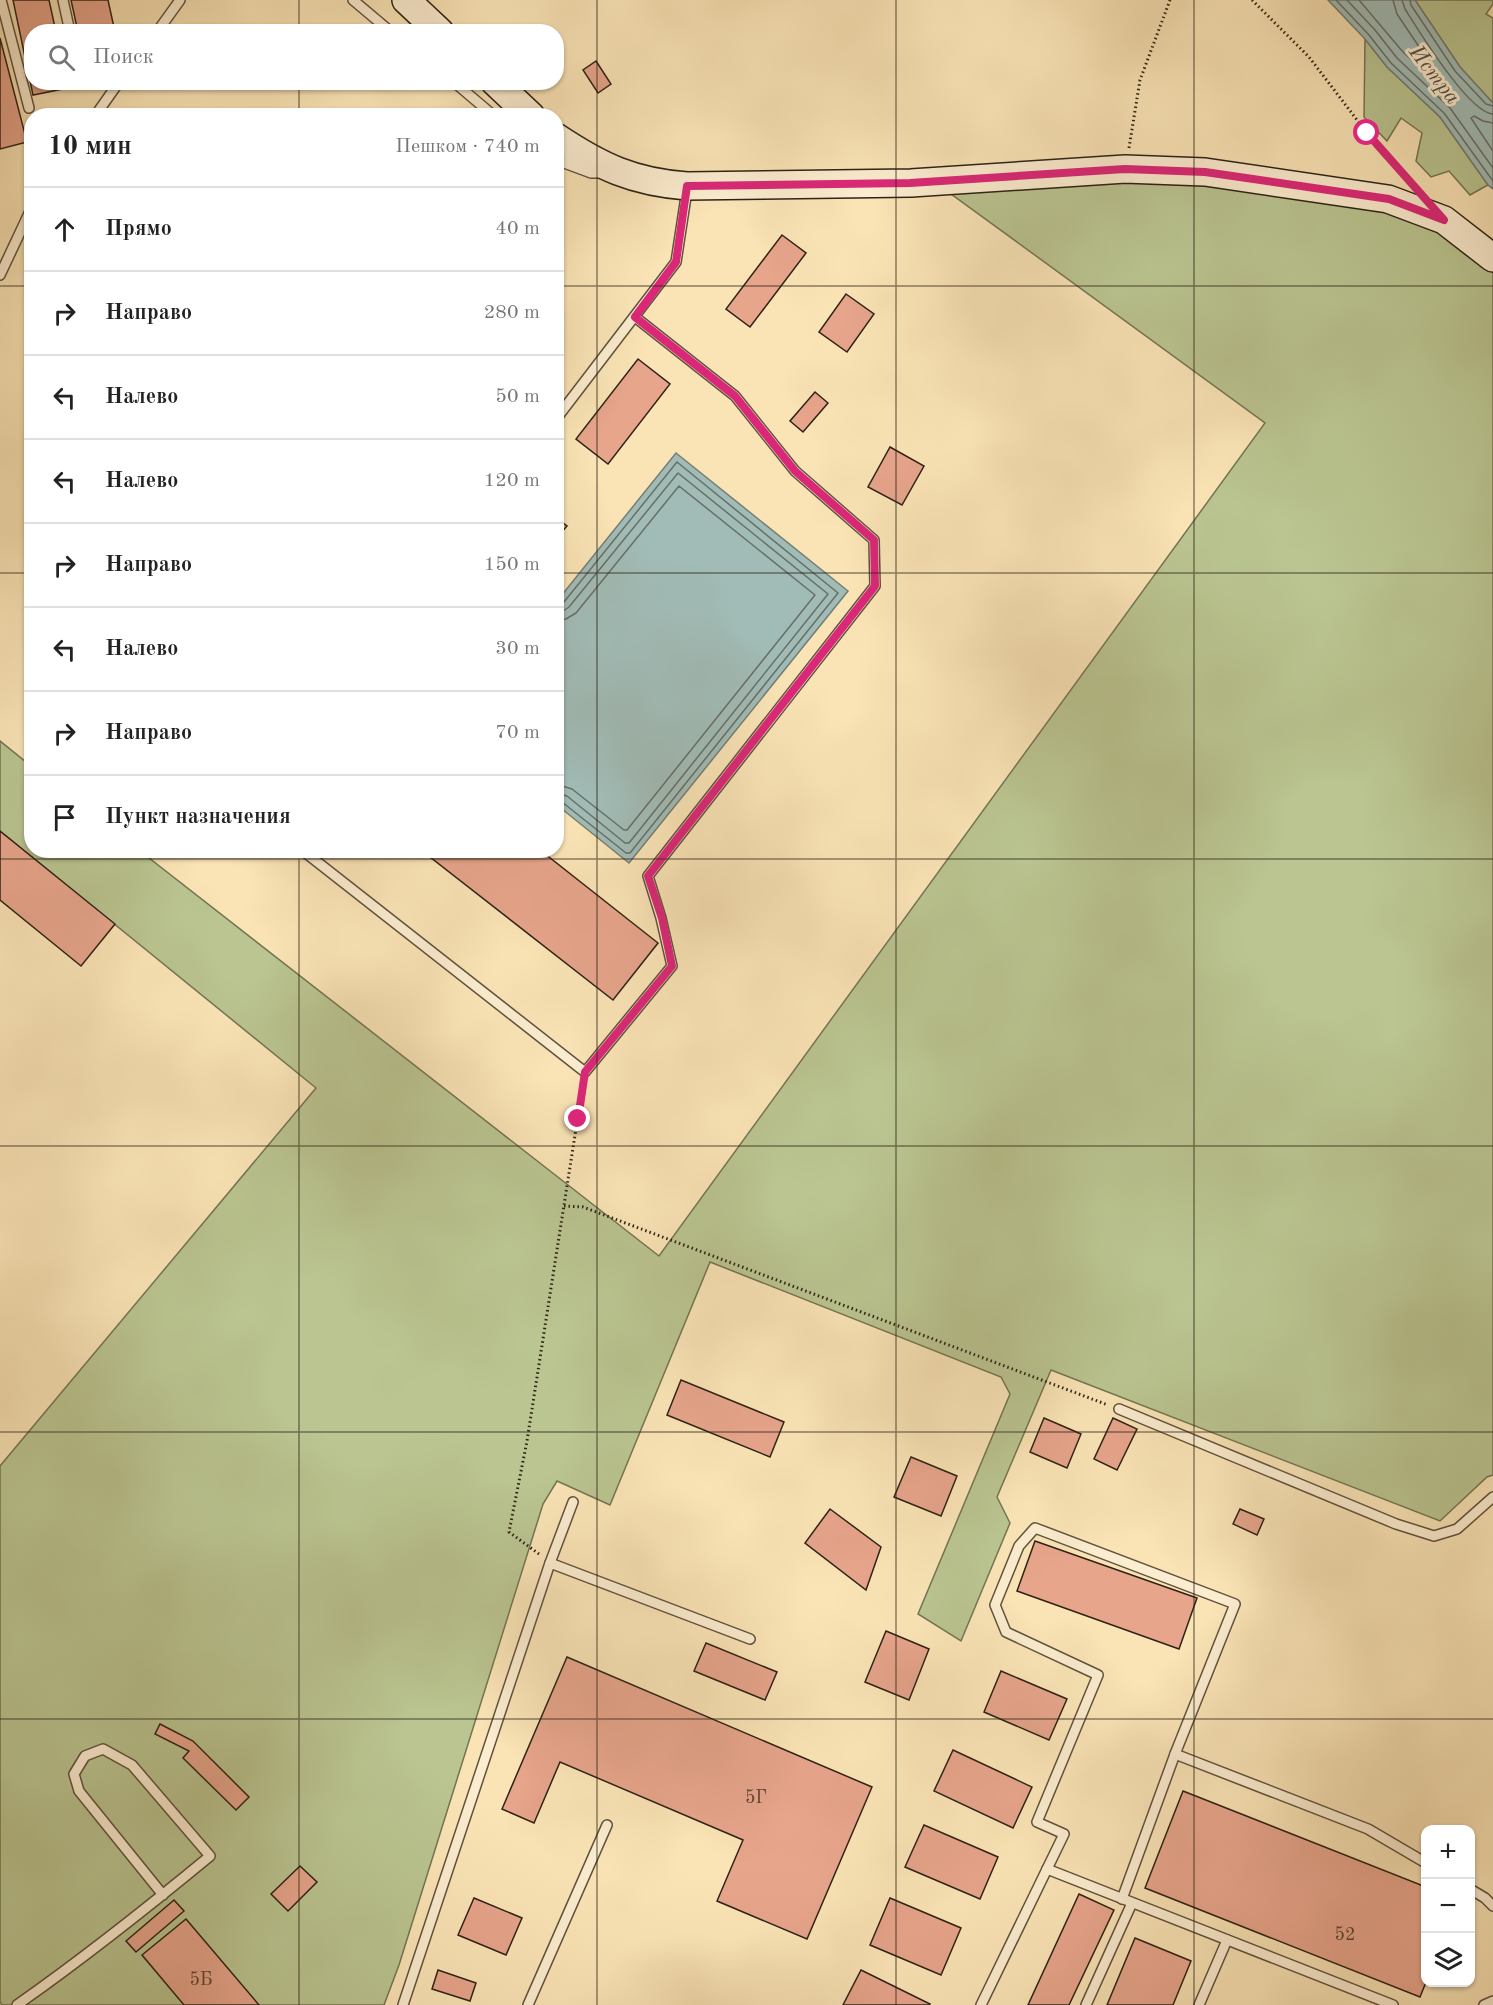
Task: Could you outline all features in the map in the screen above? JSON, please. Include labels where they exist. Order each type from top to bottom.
[{"type":"street","points":[[406,0],[432,24]]},
{"type":"street","points":[[503,90],[523,108]]},
{"type":"street","points":[[564,142],[587,158],[621,173],[656,184],[687,186],[910,183],[1125,169],[1205,172],[1389,199],[1444,220],[1493,258]]},
{"type":"lane","points":[[1,0],[28,108]]},
{"type":"lane","points":[[63,0],[68,24]]},
{"type":"lane","points":[[163,24],[180,0]]},
{"type":"lane","points":[[353,0],[382,24]]},
{"type":"lane","points":[[101,108],[113,90]]},
{"type":"lane","points":[[463,90],[485,108]]},
{"type":"lane","points":[[564,163],[591,173],[621,173]]},
{"type":"lane","points":[[564,409],[676,262],[687,186]]},
{"type":"lane","points":[[0,275],[24,224]]},
{"type":"lane","points":[[312,858],[585,1072],[672,966],[662,918],[648,876],[875,586],[874,540],[795,471],[735,396],[635,317]]},
{"type":"lane","points":[[1119,1409],[1396,1524],[1434,1536],[1457,1529],[1493,1497]]},
{"type":"lane","points":[[403,2005],[550,1563],[573,1502]]},
{"type":"lane","points":[[981,2005],[1064,1834],[1037,1822],[1098,1675],[1006,1632],[995,1605],[1018,1546],[1035,1528],[1234,1604],[1175,1754],[1122,1899]]},
{"type":"lane","points":[[550,1563],[750,1638]]},
{"type":"lane","points":[[17,2005],[82,1960],[163,1895],[210,1856],[132,1765],[103,1749],[85,1756],[74,1774],[79,1791],[163,1895]]},
{"type":"lane","points":[[1175,1754],[1368,1829],[1421,1861]]},
{"type":"lane","points":[[528,2005],[607,1825]]},
{"type":"lane","points":[[1047,1869],[1393,2005]]},
{"type":"lane","points":[[1475,1892],[1493,1906]]},
{"type":"lane","points":[[1086,2005],[1132,1903]]},
{"type":"lane","points":[[1199,2005],[1227,1940]]},
{"type":"lane","points":[[1484,2005],[1493,2001]]},
{"type":"path","points":[[1125,169],[1140,80],[1170,0]]},
{"type":"path","points":[[1252,0],[1309,57],[1367,133],[1412,184]]},
{"type":"path","points":[[550,1563],[509,1532],[527,1442],[585,1072]]},
{"type":"path","points":[[564,1206],[583,1207],[1119,1409]]},
{"type":"green space","points":[[1415,0],[1493,0],[1486,14],[1493,18],[1493,103],[1460,67]]},
{"type":"green space","points":[[1365,39],[1387,67],[1440,117],[1488,185],[1470,195],[1449,171],[1431,177],[1416,161],[1422,133],[1401,118],[1387,141],[1364,117]]},
{"type":"green space","points":[[1154,177],[1354,197],[1446,235],[1493,273],[1493,1475],[1487,1477],[1440,1521],[1051,1370],[997,1497],[1010,1523],[961,1641],[918,1614],[1010,1394],[1001,1377],[710,1262],[610,1505],[557,1481],[543,1504],[399,1965],[384,2005],[2,2005],[0,2002],[0,1466],[316,1088],[33,858],[149,858],[659,1256],[1265,423],[947,191]]},
{"type":"green space","points":[[0,741],[24,760],[24,851],[0,831]]},
{"type":"water","name":"Истра","points":[[1328,0],[1415,0],[1460,67],[1493,103],[1493,189],[1440,117],[1387,67],[1365,39]]},
{"type":"water","points":[[676,453],[848,591],[629,863],[564,811],[564,592]]},
{"type":"building","points":[[13,0],[49,0],[54,24],[24,24],[24,52]]},
{"type":"building","points":[[71,0],[108,0],[113,24],[76,24]]},
{"type":"building","points":[[0,38],[24,130],[24,143],[0,149]]},
{"type":"building","points":[[596,61],[611,84],[598,93],[583,70]]},
{"type":"building","points":[[32,90],[58,90],[33,95]]},
{"type":"building","points":[[782,235],[806,253],[750,327],[726,309]]},
{"type":"building","points":[[846,294],[874,314],[847,352],[819,332]]},
{"type":"building","points":[[638,359],[670,384],[608,464],[576,439]]},
{"type":"building","points":[[815,392],[828,403],[803,432],[790,421]]},
{"type":"building","points":[[890,447],[924,466],[902,505],[868,487]]},
{"type":"building","points":[[0,831],[24,850],[24,858],[33,858],[115,924],[81,966],[0,900]]},
{"type":"building","points":[[431,858],[550,858],[658,943],[613,1000]]},
{"type":"building","points":[[681,1380],[784,1422],[770,1457],[667,1415]]},
{"type":"building","points":[[1044,1418],[1081,1434],[1067,1468],[1030,1452]]},
{"type":"building","points":[[1113,1418],[1137,1429],[1117,1470],[1094,1459]]},
{"type":"building","points":[[911,1457],[957,1476],[941,1516],[894,1497]]},
{"type":"building","points":[[830,1509],[881,1547],[866,1590],[805,1543]]},
{"type":"building","points":[[1240,1509],[1264,1519],[1257,1535],[1233,1524]]},
{"type":"building","points":[[1035,1541],[1197,1598],[1179,1649],[1017,1591]]},
{"type":"building","points":[[886,1631],[929,1649],[909,1700],[865,1682]]},
{"type":"building","points":[[706,1643],[777,1672],[765,1700],[694,1671]]},
{"type":"building","points":[[567,1657],[872,1787],[807,1939],[717,1901],[743,1840],[560,1762],[534,1823],[502,1809]]},
{"type":"building","points":[[1001,1671],[1067,1699],[1049,1740],[984,1712]]},
{"type":"building","points":[[160,1724],[193,1741],[249,1797],[236,1810],[183,1758],[189,1751],[155,1734]]},
{"type":"building","points":[[953,1750],[1032,1787],[1013,1828],[934,1791]]},
{"type":"building","points":[[1183,1791],[1421,1885],[1421,1987],[1424,1987],[1420,1997],[1145,1888]]},
{"type":"building","points":[[924,1825],[998,1857],[980,1899],[905,1867]]},
{"type":"building","points":[[300,1866],[317,1882],[288,1911],[271,1894]]},
{"type":"building","points":[[1079,1894],[1114,1910],[1069,2005],[1028,2005]]},
{"type":"building","points":[[474,1898],[522,1918],[506,1955],[458,1935]]},
{"type":"building","points":[[890,1898],[961,1928],[941,1975],[870,1945]]},
{"type":"building","points":[[174,1900],[184,1911],[136,1952],[126,1941]]},
{"type":"building","points":[[186,1919],[259,2005],[184,2005],[142,1955]]},
{"type":"building","points":[[1135,1938],[1191,1961],[1173,2005],[1107,2005]]},
{"type":"building","points":[[438,1970],[476,1983],[470,2001],[432,1989]]},
{"type":"building","points":[[861,1970],[930,2004],[843,2005]]},
{"type":"route","points":[[578,1119],[585,1072],[672,966],[662,918],[648,876],[875,586],[874,540],[795,471],[735,396],[635,317],[676,262],[687,186],[910,183],[1125,169],[1205,172],[1389,199],[1444,220],[1367,133]]}]
